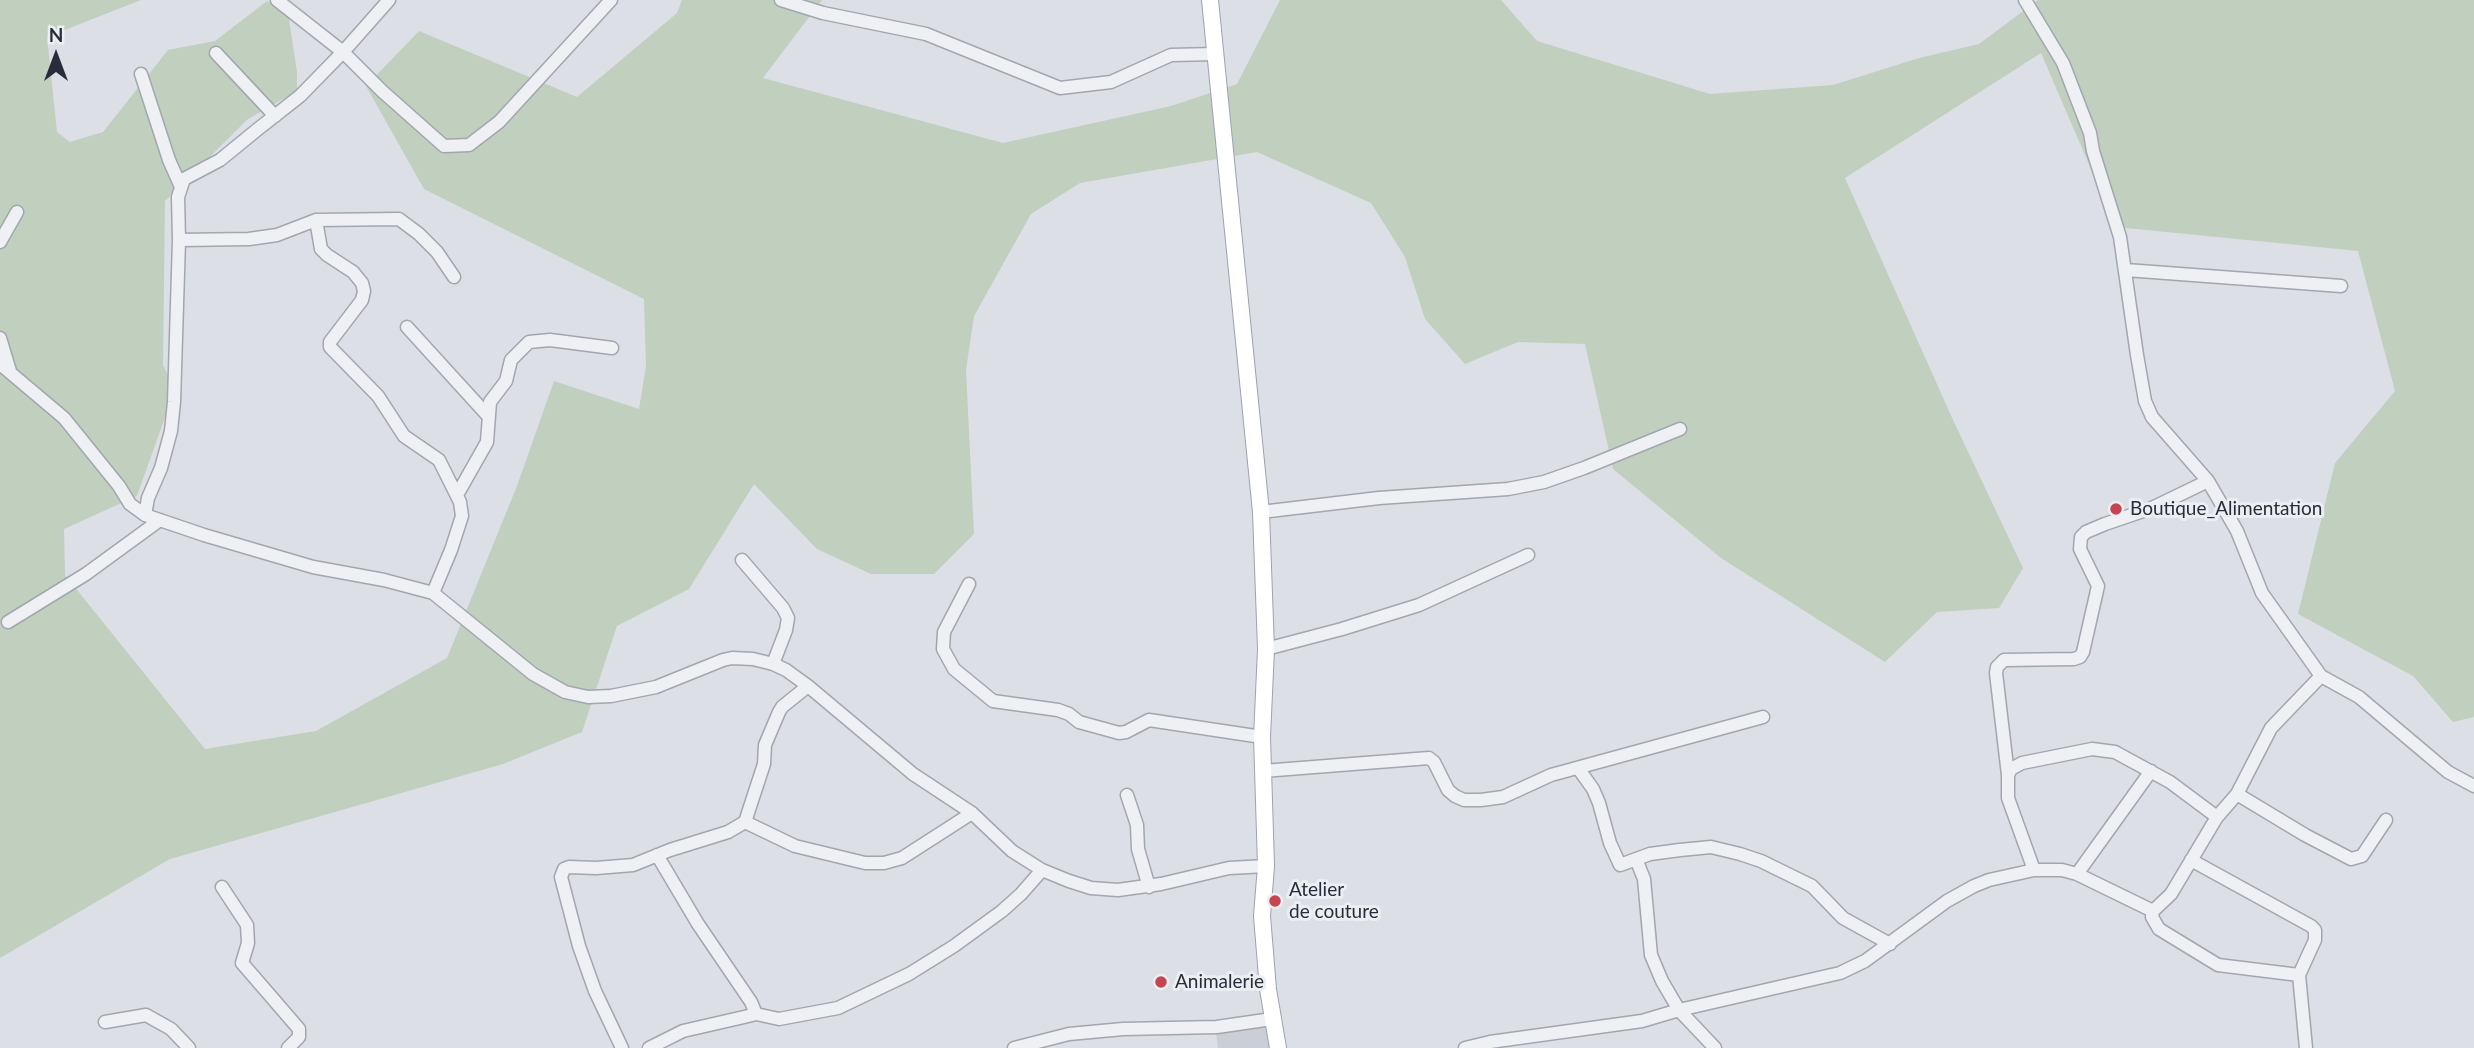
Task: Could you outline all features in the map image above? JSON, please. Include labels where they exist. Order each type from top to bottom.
[{"type":"main road","points":[[1210,0],[1261,512],[1265,649],[1262,737],[1266,866],[1262,916],[1272,1019],[1278,1048]]},
{"type":"street","points":[[277,0],[342,52],[444,146],[469,145],[499,122],[611,0]]},
{"type":"street","points":[[145,515],[148,498],[161,468],[171,431],[179,240],[178,197],[184,179],[220,160],[300,96],[389,0]]},
{"type":"street","points":[[781,0],[823,13],[926,34],[1060,88],[1111,82],[1171,55],[1215,54]]},
{"type":"street","points":[[2025,0],[2063,63],[2090,134],[2120,237],[2147,409],[2207,481],[2237,531],[2262,593],[2321,676],[2359,696],[2448,772],[2474,786]]},
{"type":"street","points":[[216,53],[275,116]]},
{"type":"street","points":[[141,74],[165,149],[181,187]]},
{"type":"street","points":[[0,242],[17,212]]},
{"type":"street","points":[[179,240],[249,239],[277,235],[316,220],[399,219],[437,252],[454,277]]},
{"type":"street","points":[[316,220],[321,249],[359,277],[364,291],[362,300],[332,338],[330,347],[378,396],[404,436],[439,460],[457,495],[462,516],[433,593]]},
{"type":"street","points":[[2126,270],[2341,286]]},
{"type":"street","points":[[407,327],[489,417]]},
{"type":"street","points":[[0,338],[11,375]]},
{"type":"street","points":[[457,495],[487,442],[490,402],[506,382],[510,360],[529,342],[550,340],[612,348]]},
{"type":"street","points":[[0,363],[64,418],[131,504],[145,515],[301,564],[433,593],[533,674],[576,695],[611,696],[656,687],[710,664],[732,658],[753,659],[773,664],[808,686],[913,774],[972,813],[1012,851],[1042,870],[1091,888],[1118,890],[1149,887],[1229,867],[1266,866]]},
{"type":"street","points":[[1261,512],[1379,498],[1508,489],[1544,482],[1680,429]]},
{"type":"street","points":[[2034,870],[2008,798],[1997,667],[2004,660],[2074,659],[2083,652],[2098,586],[2080,549],[2081,537],[2105,523],[2152,508],[2207,481]]},
{"type":"street","points":[[8,621],[86,574],[160,520]]},
{"type":"street","points":[[1265,649],[1419,605],[1528,555]]},
{"type":"street","points":[[742,560],[783,608],[788,618],[773,664]]},
{"type":"street","points":[[969,584],[944,632],[943,649],[954,669],[993,701],[1059,710],[1079,722],[1119,733],[1149,720],[1262,737]]},
{"type":"street","points":[[2153,911],[2171,894],[2217,817],[2236,794],[2271,728],[2321,676]]},
{"type":"street","points":[[622,1048],[585,964],[561,873],[569,867],[596,868],[634,864],[727,832],[745,822],[764,764],[765,745],[779,712],[782,706],[808,686]]},
{"type":"street","points":[[1263,771],[1429,758],[1434,762],[1448,790],[1455,796],[1464,800],[1481,800],[1503,797],[1551,775],[1763,717]]},
{"type":"street","points":[[2008,775],[2011,769],[2022,763],[2098,749],[2115,752],[2170,782],[2217,817]]},
{"type":"street","points":[[1578,768],[1593,789],[1610,843],[1620,864],[1650,854],[1711,847],[1761,861],[1812,886],[1843,918],[1890,944]]},
{"type":"street","points":[[2077,874],[2151,772]]},
{"type":"street","points":[[2236,794],[2351,859],[2362,856],[2386,820]]},
{"type":"street","points":[[1127,795],[1137,825],[1138,849],[1149,887]]},
{"type":"street","points":[[745,822],[786,844],[875,864],[902,858],[972,813]]},
{"type":"street","points":[[657,855],[756,1014]]},
{"type":"street","points":[[1636,859],[1644,879],[1651,955],[1679,1010],[1715,1048]]},
{"type":"street","points":[[2191,860],[2315,930],[2315,940],[2299,975],[2306,1048]]},
{"type":"street","points":[[649,1048],[684,1031],[756,1014],[779,1020],[830,1011],[909,974],[954,946],[1002,911],[1042,870]]},
{"type":"street","points":[[1465,1048],[1490,1042],[1642,1021],[1840,973],[1865,961],[1947,901],[1974,886],[2034,870],[2062,870],[2077,874],[2153,911]]},
{"type":"street","points":[[222,887],[247,925],[248,943],[242,963],[299,1029],[299,1037],[288,1048]]},
{"type":"street","points":[[2153,911],[2155,925],[2159,929],[2218,965],[2299,975]]},
{"type":"street","points":[[105,1022],[146,1015],[171,1029],[189,1048]]},
{"type":"street","points":[[1014,1048],[1069,1034],[1123,1029],[1217,1027],[1272,1019]]},
{"type":"shaded area","points":[[1270,1025],[1275,1048],[1218,1048],[1216,1033]]},
{"type":"green space","points":[[0,0],[141,0],[47,37],[57,132],[70,142],[103,132],[168,50],[215,41],[267,1],[288,13],[297,72],[297,91],[248,119],[165,201],[163,365],[175,389],[137,496],[64,529],[65,575],[205,749],[316,731],[447,658],[517,486],[554,381],[639,409],[646,366],[644,299],[424,189],[366,86],[419,31],[577,97],[677,13],[682,0],[822,0],[763,78],[1003,143],[1171,106],[1237,84],[1280,0],[1501,0],[1537,41],[1710,94],[1833,85],[1919,58],[1979,44],[2038,0],[2474,0],[2474,717],[2453,722],[2413,676],[2298,614],[2335,463],[2395,391],[2358,251],[2116,227],[2041,53],[1845,178],[1953,420],[2023,568],[1999,608],[1937,612],[1885,662],[1721,558],[1613,469],[1585,344],[1518,342],[1465,364],[1425,319],[1405,257],[1371,203],[1257,152],[1080,183],[1031,214],[974,316],[966,370],[974,534],[934,574],[871,574],[817,549],[754,484],[689,589],[617,626],[582,732],[503,764],[170,859],[0,958]]},
{"type":"place","name":"Boutique_Alimentation","points":[[2116,509]]},
{"type":"place","name":"Atelier de couture","points":[[1275,901]]},
{"type":"place","name":"Animalerie","points":[[1161,982]]}]
